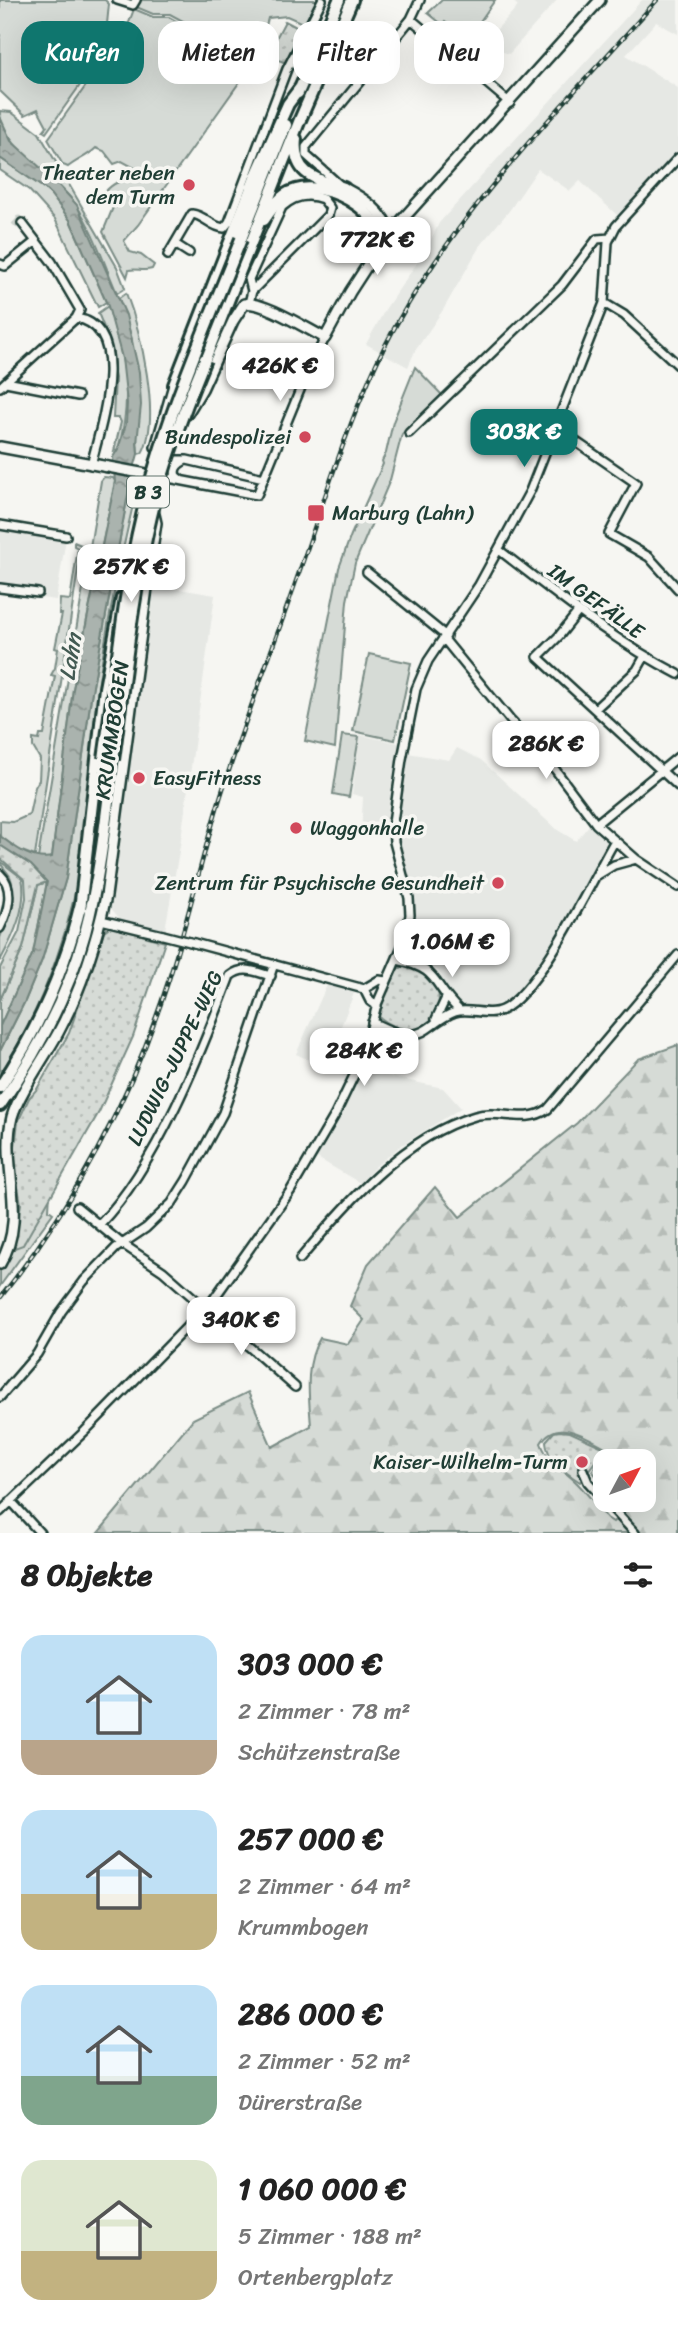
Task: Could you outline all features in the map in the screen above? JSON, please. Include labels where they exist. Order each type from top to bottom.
[{"type":"highway","name":"B 3","points":[[248,240],[300,88],[339,0]]},
{"type":"highway","name":"B 3","points":[[0,1087],[44,1012],[69,950],[80,910],[91,857],[131,568],[145,502],[171,419],[352,0]]},
{"type":"highway","name":"B 3","points":[[174,385],[255,178],[288,104],[300,88]]},
{"type":"highway","points":[[299,122],[296,154],[300,167],[312,176],[344,188]]},
{"type":"highway","points":[[248,240],[278,201],[290,192],[303,188],[320,189],[344,198],[380,221],[390,234]]},
{"type":"highway","points":[[380,221],[381,245]]},
{"type":"highway","name":"B 3","points":[[0,1105],[54,1014],[78,955],[95,889],[105,759],[109,657],[145,511]]},
{"type":"main road","points":[[0,447],[151,475],[169,465],[190,408],[244,304],[261,306],[325,338],[350,292],[381,245],[600,0]]},
{"type":"main road","points":[[344,188],[366,202],[380,221],[406,218]]},
{"type":"main road","points":[[151,475],[174,385],[212,368]]},
{"type":"main road","name":"KRUMMBOGEN","points":[[151,475],[145,511],[153,544]]},
{"type":"main road","name":"KRUMMBOGEN","points":[[0,1264],[10,1242],[13,1224],[8,1151],[12,1115],[63,1024],[101,920],[112,861],[156,523],[151,500],[151,475]]},
{"type":"street","points":[[117,0],[133,5],[135,0]]},
{"type":"street","points":[[168,255],[192,214],[197,214],[218,228],[223,228],[229,222],[287,69],[322,0]]},
{"type":"street","points":[[344,188],[306,155],[306,147],[411,19],[420,0]]},
{"type":"street","points":[[411,19],[510,103]]},
{"type":"street","points":[[0,1512],[85,1431],[205,1308],[261,1234],[335,1115],[359,1065],[377,1006],[397,960],[408,925],[410,904],[394,842],[394,805],[416,689],[424,668],[499,550],[530,491],[604,303],[610,238],[616,226],[678,158]]},
{"type":"street","points":[[250,303],[249,279],[253,267],[282,207],[303,196],[323,199],[330,208],[328,215],[251,291]]},
{"type":"street","points":[[3,385],[76,318],[80,310],[53,263],[22,226]]},
{"type":"street","points":[[0,264],[5,266],[40,231]]},
{"type":"street","points":[[409,433],[555,292],[597,239],[610,238]]},
{"type":"street","points":[[175,244],[189,253]]},
{"type":"street","points":[[590,249],[607,252]]},
{"type":"street","points":[[604,303],[624,315],[678,365]]},
{"type":"street","points":[[76,318],[90,322],[103,335],[110,371],[94,465]]},
{"type":"street","points":[[151,475],[257,495],[325,338]]},
{"type":"street","points":[[3,385],[78,396]]},
{"type":"street","points":[[556,428],[636,483],[610,534],[649,557],[678,589]]},
{"type":"street","points":[[169,465],[176,460],[187,460],[264,478]]},
{"type":"street","points":[[182,481],[175,471],[178,464],[187,460]]},
{"type":"street","points":[[0,525],[66,536]]},
{"type":"street","name":"IM GEFÄLLE","points":[[499,550],[578,612],[678,674]]},
{"type":"street","points":[[367,572],[445,638],[501,709],[551,764],[596,824],[636,859],[678,887]]},
{"type":"street","points":[[0,588],[38,593]]},
{"type":"street","points":[[578,612],[538,657],[678,786]]},
{"type":"street","points":[[595,709],[637,670],[645,656]]},
{"type":"street","points":[[596,824],[678,757]]},
{"type":"street","points":[[372,1022],[399,1034],[412,1035],[459,1010],[489,1013],[504,1010],[528,990],[614,842]]},
{"type":"street","points":[[596,876],[614,865],[636,859]]},
{"type":"street","points":[[0,874],[6,880],[9,894],[0,928]]},
{"type":"street","points":[[0,903],[9,894]]},
{"type":"street","points":[[101,920],[364,989],[379,980],[386,981]]},
{"type":"street","points":[[300,1259],[373,1177],[443,1128],[479,1114],[496,1113],[525,1117],[548,1110],[678,955]]},
{"type":"street","points":[[397,960],[425,968],[446,998],[459,1010]]},
{"type":"street","points":[[0,1398],[37,1354],[73,1296],[121,1243],[136,1236],[172,1203],[186,1181],[223,1113],[274,964]]},
{"type":"street","name":"LUDWIG-JUPPE-WEG","points":[[100,1224],[124,1197],[159,1136],[193,1069],[230,976],[245,968],[271,976]]},
{"type":"street","points":[[364,989],[370,1002],[377,1006]]},
{"type":"street","points":[[434,1023],[446,998]]},
{"type":"street","points":[[77,1207],[121,1243],[163,1271],[295,1387]]},
{"type":"street","points":[[583,1470],[588,1482],[635,1533]]},
{"type":"street","points":[[11,1501],[40,1533]]},
{"type":"shaded area","points":[[512,0],[557,0],[509,54],[504,52],[504,21],[518,6]]},
{"type":"shaded area","points":[[642,0],[678,0],[678,34],[656,22],[626,55],[678,88],[678,153],[617,215],[580,181],[570,191],[538,169],[509,211],[481,244],[443,310],[415,351],[408,367],[366,344],[386,308],[426,250],[439,223]]},
{"type":"shaded area","points":[[0,526],[66,538],[56,600],[41,598],[40,590],[0,585]]},
{"type":"shaded area","points":[[155,585],[215,595],[180,846],[165,930],[120,919],[110,907]]},
{"type":"shaded area","points":[[360,735],[399,743],[388,812],[389,836],[361,835],[363,797],[352,794]]},
{"type":"shaded area","name":"Zentrum für Psychische Gesundheit","points":[[457,748],[481,760],[556,829],[576,841],[590,824],[608,840],[572,909],[524,987],[510,999],[487,1008],[464,1005],[456,1000],[438,971],[428,963],[405,954],[414,916],[414,903],[399,845],[398,817],[408,753],[449,760]]},
{"type":"shaded area","points":[[327,985],[354,993],[340,1029],[363,1039],[345,1077],[296,1054]]},
{"type":"shaded area","points":[[359,1070],[443,1088],[461,1108],[402,1145],[360,1183],[314,1156]]},
{"type":"green space","points":[[0,0],[105,0],[109,4],[107,21],[21,21],[21,84],[81,84],[46,133],[43,131],[47,126],[38,109],[25,115],[0,91]]},
{"type":"green space","points":[[137,0],[319,0],[309,21],[298,21],[287,16],[268,18],[267,21],[183,21],[170,14],[153,14],[134,6]]},
{"type":"green space","points":[[442,0],[495,0],[480,21],[438,21],[428,13]]},
{"type":"green space","points":[[134,9],[153,17],[169,17],[176,21],[158,21],[158,84],[238,84],[124,241],[130,252],[141,255],[154,265],[149,270],[129,270],[127,277],[103,232],[116,200],[105,192],[119,182],[144,177],[142,172],[122,161],[114,164],[104,151],[96,148],[68,167],[63,165],[48,139],[87,84],[144,84],[144,21],[130,21]]},
{"type":"green space","points":[[285,21],[293,25],[293,49],[286,63],[279,60],[279,32]]},
{"type":"green space","points":[[0,111],[11,112],[39,133],[117,267],[125,288],[117,293],[82,214],[67,194],[9,137],[2,124]]},
{"type":"green space","points":[[0,158],[48,191],[70,220],[106,302],[98,307],[55,219],[29,190],[0,170]]},
{"type":"green space","points":[[126,293],[142,350],[149,397],[148,438],[142,453],[138,454],[132,339],[119,298]]},
{"type":"green space","points":[[108,306],[119,343],[126,394],[123,430],[118,449],[114,451],[121,422],[119,418],[113,418],[115,378],[105,330],[98,313]]},
{"type":"green space","points":[[415,367],[442,395],[402,434],[390,480],[355,563],[347,601],[335,748],[305,741],[339,568],[383,464],[393,422]]},
{"type":"green space","points":[[104,477],[113,478],[115,481],[73,689],[52,858],[38,858],[101,481]]},
{"type":"green space","points":[[130,483],[137,488],[99,681],[85,835],[74,898],[44,990],[0,1074],[0,1051],[42,960],[66,878],[91,697]]},
{"type":"green space","points":[[74,542],[81,545],[81,549],[35,856],[19,850],[0,836],[0,821],[13,822],[29,815],[39,780],[40,759],[33,747],[33,739],[39,740],[40,735],[44,735],[55,676],[51,675],[58,649],[55,648],[62,614],[59,614],[60,599],[70,600],[78,548],[74,546]]},
{"type":"green space","points":[[369,654],[411,663],[395,740],[353,731]]},
{"type":"green space","points":[[342,735],[359,737],[349,797],[333,794]]},
{"type":"green space","points":[[0,845],[31,865],[47,882],[38,885],[23,948],[0,1000],[0,968],[19,932],[26,898],[25,880],[0,858]]},
{"type":"green space","points":[[0,861],[22,878],[23,899],[18,921],[0,961],[0,938],[10,910],[13,887],[9,874]]},
{"type":"green space","points":[[47,882],[33,953],[0,1026],[0,1000],[23,948],[38,885]]},
{"type":"green space","points":[[111,926],[165,942],[133,1037],[99,1112],[23,1245],[12,1249],[21,1204],[15,1171],[18,1122],[29,1098],[69,1033],[104,931]]},
{"type":"green space","points":[[403,967],[423,973],[435,984],[439,998],[436,1011],[428,1023],[415,1029],[398,1028],[378,1016],[395,970]]},
{"type":"green space","points":[[678,1045],[678,1533],[639,1533],[621,1513],[656,1512],[656,1449],[606,1449],[581,1434],[563,1430],[548,1435],[541,1443],[548,1456],[593,1501],[593,1512],[602,1512],[613,1522],[618,1517],[632,1533],[98,1533],[193,1419],[248,1392],[272,1447],[311,1426],[310,1370],[320,1338],[348,1344],[364,1320],[350,1306],[368,1264],[435,1187],[460,1217],[577,1123],[638,1059]]},
{"type":"green space","points":[[50,1192],[49,1210],[53,1213],[0,1286],[0,1271]]},
{"type":"green space","points":[[554,1432],[570,1432],[605,1448],[593,1449],[593,1464],[580,1482],[558,1465],[549,1454],[546,1441]]},
{"type":"water","points":[[0,117],[11,141],[77,205],[126,315],[139,372],[141,405],[138,454],[130,483],[91,697],[66,878],[42,960],[0,1051],[0,1026],[33,953],[47,882],[31,865],[0,845],[0,836],[31,855],[52,857],[73,689],[115,482],[113,457],[126,424],[127,403],[122,358],[108,306],[70,220],[48,191],[0,158]]},
{"type":"tunnel","points":[[19,226],[14,221],[19,219],[22,223]]},
{"type":"railway","points":[[0,1298],[28,1262],[77,1186],[138,1065],[182,937],[235,751],[343,444],[377,362],[404,311],[468,216],[541,128],[657,0]]},
{"type":"place","name":"Theater neben dem Turm","points":[[189,185]]},
{"type":"place","name":"Bundespolizei","points":[[305,437]]},
{"type":"place","name":"Marburg (Lahn)","points":[[316,513]]},
{"type":"place","name":"EasyFitness","points":[[139,778]]},
{"type":"place","name":"Waggonhalle","points":[[296,828]]},
{"type":"place","name":"Zentrum für Psychische Gesundheit","points":[[498,883]]},
{"type":"place","name":"Kaiser-Wilhelm-Turm","points":[[582,1462]]},
{"type":"water label","name":"Lahn","points":[[70,657]]}]
